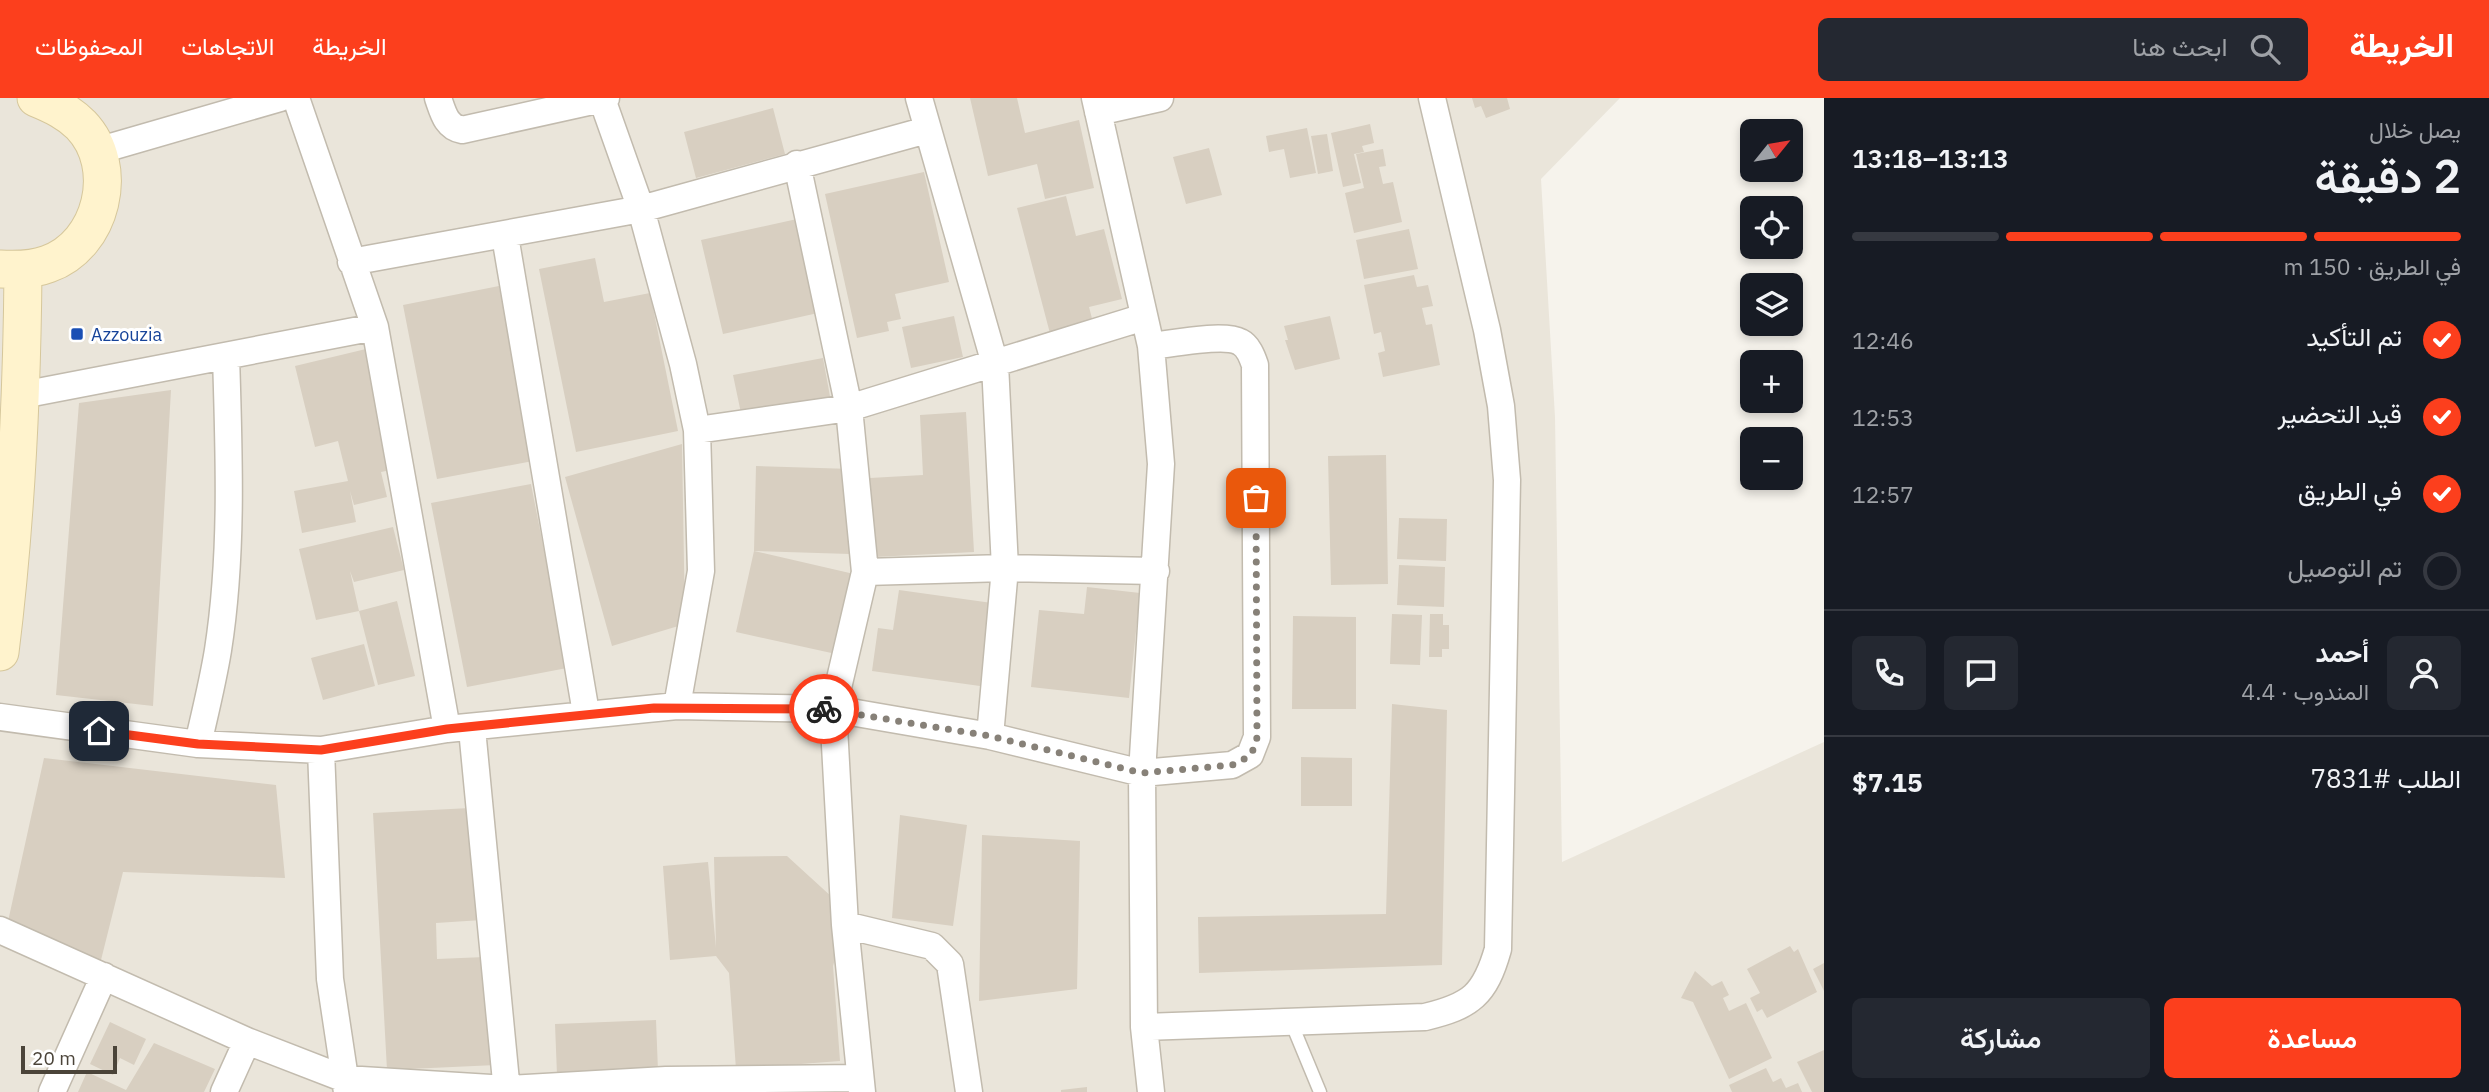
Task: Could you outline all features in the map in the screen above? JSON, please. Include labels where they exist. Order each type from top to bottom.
[{"type":"street","points":[[0,652],[13,545],[22,394],[11,269],[49,264],[72,250],[90,229],[101,204],[103,177],[97,151],[83,127],[61,109],[36,98]]},
{"type":"street","points":[[97,151],[280,98]]},
{"type":"street","points":[[296,98],[374,327],[459,729],[507,1090]]},
{"type":"street","points":[[439,98],[448,122],[454,129],[462,130],[604,98],[641,209],[683,364],[697,430],[701,571],[677,706]]},
{"type":"street","points":[[919,98],[995,364],[1004,568],[990,736]]},
{"type":"street","points":[[1151,1092],[1144,1027],[1142,773],[1161,464],[1151,346],[1097,105],[1160,98]]},
{"type":"street","points":[[1144,1027],[1425,1017],[1453,1010],[1478,996],[1491,975],[1498,949],[1507,480],[1501,406],[1487,330],[1432,98]]},
{"type":"street","points":[[351,262],[505,236],[641,209],[927,130]]},
{"type":"street","points":[[0,930],[346,1086],[507,1090],[860,1085],[845,925],[833,709],[864,572],[849,408],[797,164]]},
{"type":"street","points":[[505,236],[586,713]]},
{"type":"street","points":[[697,430],[849,408],[1144,317]]},
{"type":"street","points":[[22,394],[374,327]]},
{"type":"street","points":[[0,717],[198,744],[321,750],[586,713],[677,706],[833,709],[990,736],[1142,773],[1232,765],[1250,755],[1257,737],[1255,365],[1250,351],[1241,342],[1228,338],[1151,346]]},
{"type":"street","points":[[198,744],[218,649],[226,551],[229,453],[226,356]]},
{"type":"street","points":[[864,572],[1004,568],[1156,571]]},
{"type":"street","points":[[321,750],[330,979],[346,1086]]},
{"type":"street","points":[[845,925],[932,946],[950,964],[969,1092]]},
{"type":"street","points":[[52,1092],[104,976]]},
{"type":"street","points":[[224,1092],[247,1041]]},
{"type":"lane","points":[[1291,1021],[1320,1092]]},
{"type":"shaded area","points":[[0,98],[1620,98],[1541,179],[1555,417],[1562,862],[1824,742],[1824,1092],[0,1092]]},
{"type":"building","points":[[970,98],[1017,98],[1025,133],[1079,120],[1094,188],[1045,199],[1037,164],[988,176]]},
{"type":"building","points":[[1472,98],[1507,98],[1510,109],[1486,118],[1481,106],[1475,108]]},
{"type":"building","points":[[773,108],[785,154],[696,178],[684,132]]},
{"type":"building","points":[[1370,124],[1374,143],[1362,146],[1364,152],[1354,154],[1361,183],[1343,187],[1331,133]]},
{"type":"building","points":[[1307,128],[1316,173],[1290,178],[1284,149],[1269,152],[1266,136]]},
{"type":"building","points":[[1327,134],[1333,171],[1318,174],[1311,136]]},
{"type":"building","points":[[1209,148],[1222,195],[1186,204],[1173,157]]},
{"type":"building","points":[[1383,149],[1386,166],[1379,167],[1383,184],[1393,182],[1402,222],[1354,233],[1345,193],[1364,188],[1356,154]]},
{"type":"building","points":[[924,172],[949,282],[895,294],[901,319],[887,322],[889,331],[857,338],[825,194]]},
{"type":"building","points":[[1066,196],[1076,236],[1104,229],[1122,299],[1089,307],[1095,330],[1052,341],[1017,208]]},
{"type":"building","points":[[797,219],[818,313],[723,334],[701,240]]},
{"type":"building","points":[[1409,229],[1418,269],[1364,279],[1356,240]]},
{"type":"building","points":[[595,258],[604,302],[650,293],[678,431],[576,452],[539,269]]},
{"type":"building","points":[[1414,275],[1417,287],[1428,285],[1433,306],[1422,308],[1426,325],[1432,324],[1440,365],[1383,377],[1378,353],[1385,351],[1381,332],[1374,334],[1364,285]]},
{"type":"building","points":[[499,286],[533,461],[437,479],[403,305]]},
{"type":"building","points":[[954,316],[963,357],[911,368],[902,327]]},
{"type":"building","points":[[1330,316],[1340,359],[1295,370],[1285,340],[1288,340],[1284,326]]},
{"type":"building","points":[[366,349],[396,469],[381,472],[387,497],[354,505],[350,491],[356,522],[302,533],[294,491],[348,481],[338,441],[315,447],[295,366]]},
{"type":"building","points":[[823,358],[831,402],[742,418],[733,375]]},
{"type":"building","points":[[171,390],[153,706],[56,695],[79,403]]},
{"type":"building","points":[[966,412],[974,552],[874,557],[870,478],[923,475],[920,415]]},
{"type":"building","points":[[682,444],[685,624],[612,646],[565,477]]},
{"type":"building","points":[[1386,455],[1388,584],[1331,585],[1328,456]]},
{"type":"building","points":[[756,466],[852,469],[850,554],[754,551]]},
{"type":"building","points":[[531,484],[567,668],[467,687],[431,503]]},
{"type":"building","points":[[1399,518],[1447,519],[1446,561],[1397,559]]},
{"type":"building","points":[[393,527],[404,570],[354,582],[350,571],[359,611],[316,620],[299,549]]},
{"type":"building","points":[[754,551],[854,574],[836,654],[736,632]]},
{"type":"building","points":[[1399,565],[1445,567],[1444,607],[1397,605]]},
{"type":"building","points":[[1087,587],[1140,593],[1129,698],[1031,687],[1039,610],[1084,614]]},
{"type":"building","points":[[899,590],[992,603],[980,686],[872,671],[878,628],[893,630]]},
{"type":"building","points":[[397,601],[415,676],[378,685],[359,611]]},
{"type":"building","points":[[1392,614],[1422,615],[1420,665],[1390,664]]},
{"type":"building","points":[[1430,614],[1443,614],[1443,625],[1449,625],[1449,649],[1442,649],[1442,657],[1429,657]]},
{"type":"building","points":[[1293,616],[1356,617],[1356,709],[1292,709]]},
{"type":"building","points":[[364,644],[375,686],[323,700],[311,658]]},
{"type":"building","points":[[1392,704],[1447,710],[1442,965],[1199,973],[1198,917],[1386,914]]},
{"type":"building","points":[[1301,757],[1352,758],[1352,806],[1301,806]]},
{"type":"building","points":[[44,758],[276,785],[285,878],[123,872],[100,964],[7,926]]},
{"type":"building","points":[[470,808],[482,920],[436,923],[437,959],[485,957],[496,1065],[387,1070],[373,813]]},
{"type":"building","points":[[900,815],[967,825],[953,926],[892,918]]},
{"type":"building","points":[[982,835],[1080,841],[1077,989],[979,1001]]},
{"type":"building","points":[[787,856],[833,898],[845,925],[833,966],[840,1061],[736,1069],[729,973],[716,956],[670,960],[663,866],[708,862],[716,948],[714,857]]},
{"type":"building","points":[[1790,946],[1794,952],[1798,949],[1817,992],[1767,1018],[1762,1009],[1757,1012],[1750,998],[1760,993],[1747,969]]},
{"type":"building","points":[[1824,963],[1824,991],[1813,969]]},
{"type":"building","points":[[1695,971],[1712,986],[1722,981],[1729,995],[1723,998],[1729,1011],[1746,1003],[1772,1058],[1729,1079],[1693,1002],[1681,998]]},
{"type":"building","points":[[656,1020],[658,1071],[557,1075],[555,1024]]},
{"type":"building","points":[[110,1022],[146,1039],[134,1065],[120,1058],[113,1075],[90,1064]]},
{"type":"building","points":[[154,1043],[215,1069],[204,1092],[78,1092],[87,1072],[126,1090]]},
{"type":"building","points":[[1824,1050],[1824,1092],[1812,1092],[1797,1062]]},
{"type":"building","points":[[1766,1068],[1773,1082],[1781,1078],[1786,1088],[1798,1083],[1802,1092],[1732,1092],[1729,1085]]},
{"type":"building","points":[[1087,1087],[1087,1092],[1061,1092],[1061,1090]]},
{"type":"way so far","points":[[824,709],[990,736],[1142,773],[1232,765],[1242,761],[1255,748],[1257,737],[1256,498]]},
{"type":"place","name":"Azzouzia","points":[[77,334]]},
{"type":"route","points":[[99,731],[198,744],[321,750],[447,729],[472,729],[586,713],[677,706],[824,709]]}]
